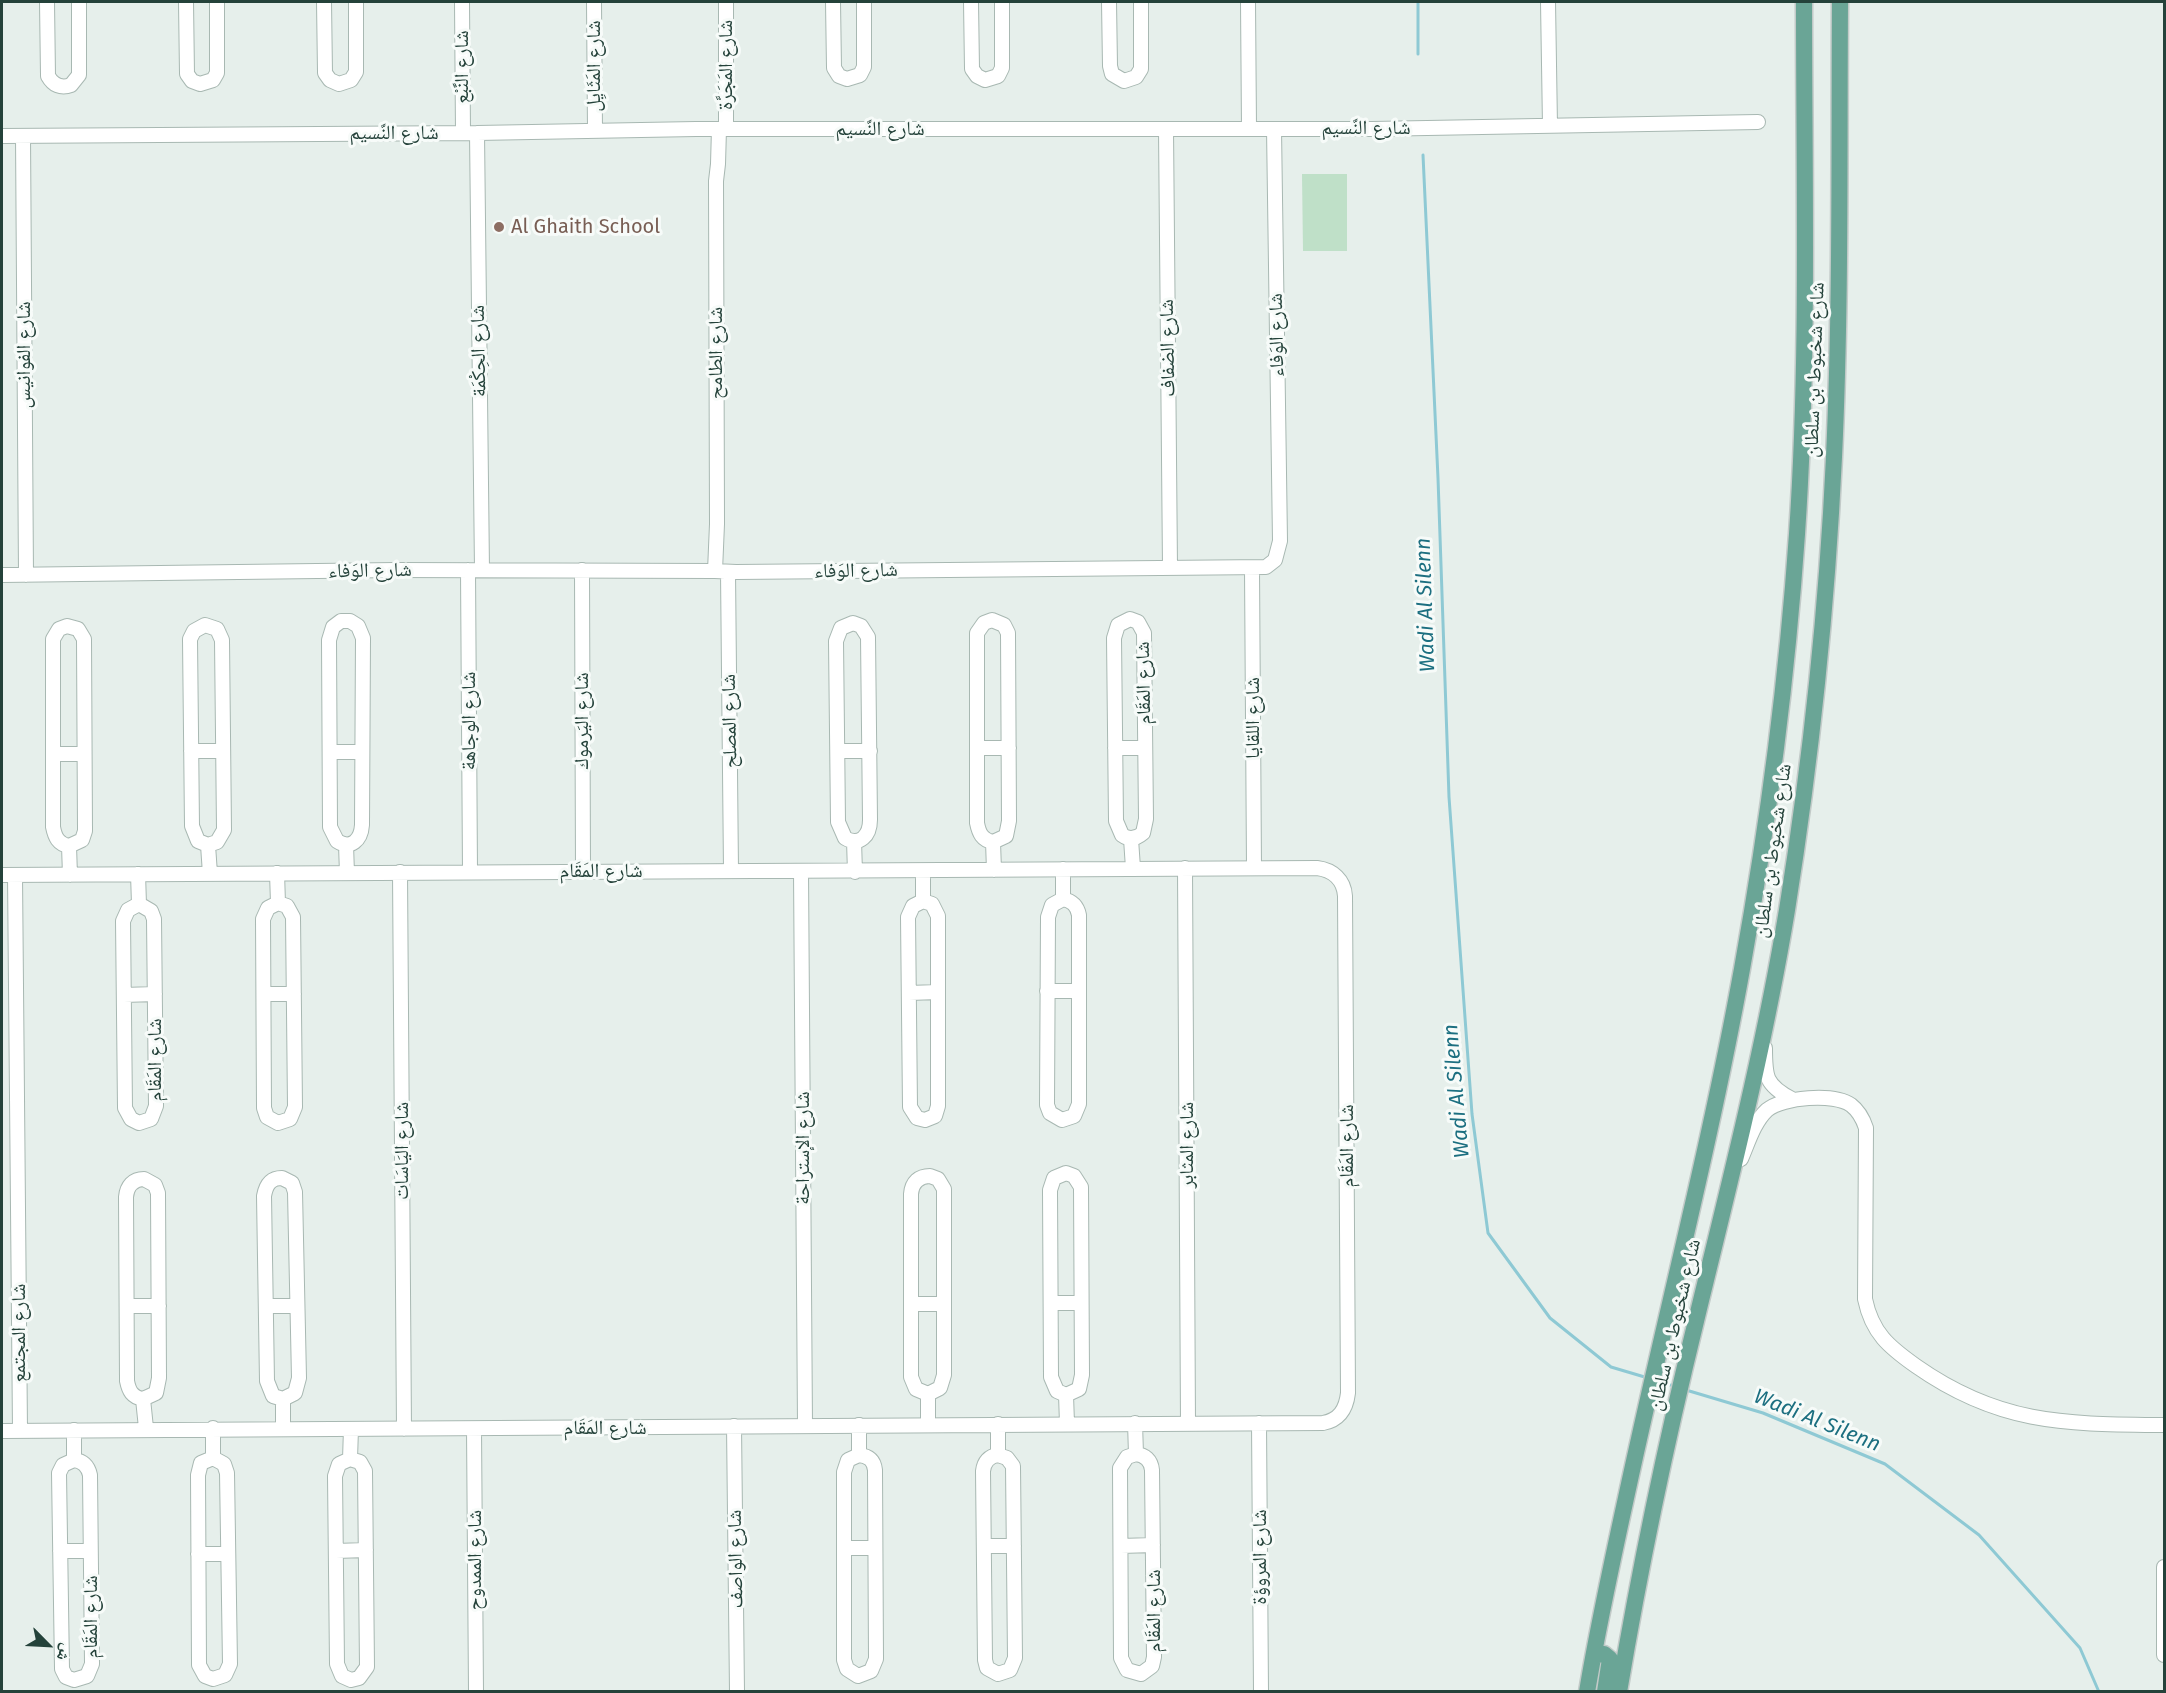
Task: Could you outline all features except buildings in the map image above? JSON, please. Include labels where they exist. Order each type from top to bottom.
[{"type":"main road","name":"شارع شخبوط بن سلطان","points":[[1586,1692],[1635,1457],[1717,1096],[1742,969],[1774,762],[1797,530],[1803,373],[1804,2]]},
{"type":"main road","name":"شارع شخبوط بن سلطان","points":[[1619,1692],[1663,1464],[1732,1177],[1765,1022],[1786,912],[1804,792],[1823,625],[1834,456],[1839,267],[1840,2]]},
{"type":"main road","points":[[1592,1664],[1600,1653],[1610,1659],[1605,1692]]},
{"type":"street","points":[[47,2],[48,76],[62,87],[75,83],[79,75],[79,2]]},
{"type":"street","points":[[186,2],[187,74],[192,81],[200,84],[213,80],[217,73],[217,2]]},
{"type":"street","points":[[324,2],[325,73],[330,80],[339,84],[351,80],[356,72],[356,2]]},
{"type":"street","name":"شارع النَّبْع","points":[[462,2],[463,133]]},
{"type":"street","name":"شارع المَثَايِل","points":[[594,2],[595,131]]},
{"type":"street","name":"شارع المَجَرَّة","points":[[719,129],[726,2]]},
{"type":"street","points":[[833,2],[834,68],[839,76],[847,79],[860,75],[864,67],[864,2]]},
{"type":"street","points":[[971,2],[972,69],[977,76],[985,80],[998,76],[1002,68],[1002,2]]},
{"type":"street","points":[[1109,2],[1110,66],[1112,74],[1124,81],[1136,77],[1141,69],[1141,2]]},
{"type":"street","points":[[1248,2],[1249,128]]},
{"type":"street","points":[[1548,2],[1550,126]]},
{"type":"street","name":"شارع النَّسيم","points":[[2,136],[719,129],[1274,129],[1758,122]]},
{"type":"street","name":"شارع الطامح","points":[[719,129],[713,165],[716,182],[717,524],[721,541],[722,572]]},
{"type":"street","name":"شارع الضفاف","points":[[1166,129],[1170,568]]},
{"type":"street","name":"شارع الوَفاء","points":[[2,575],[475,570],[722,572],[1252,569],[1266,567],[1277,555],[1280,541],[1274,129]]},
{"type":"street","name":"شارع الحِكْمَة","points":[[475,570],[477,133]]},
{"type":"street","name":"شارع الفوانيس","points":[[23,136],[26,575]]},
{"type":"street","name":"شارع اللقايا","points":[[1252,569],[1254,868]]},
{"type":"street","name":"شارع الوجاهة","points":[[470,872],[475,570]]},
{"type":"street","name":"شارع اليَرموك","points":[[582,570],[583,871]]},
{"type":"street","name":"شارع المصلح","points":[[722,572],[731,870]]},
{"type":"street","points":[[992,620],[1000,622],[1008,633],[1009,748],[1009,826],[1006,836],[993,842],[983,838],[977,823],[977,748],[977,633],[984,623],[992,620]]},
{"type":"street","name":"شارع المَقَام","points":[[1130,620],[1138,622],[1144,633],[1146,824],[1143,833],[1131,839],[1122,835],[1116,821],[1115,748],[1114,638],[1118,625],[1130,620]]},
{"type":"street","points":[[345,621],[358,626],[362,634],[361,834],[355,842],[346,845],[333,837],[330,827],[330,752],[329,640],[333,627],[345,621]]},
{"type":"street","points":[[853,623],[864,629],[868,637],[870,826],[867,835],[859,841],[845,838],[840,829],[838,751],[836,641],[841,628],[853,623]]},
{"type":"street","points":[[205,625],[217,629],[222,640],[223,751],[224,830],[221,839],[208,845],[198,841],[193,832],[191,751],[190,639],[194,631],[205,625]]},
{"type":"street","points":[[70,626],[78,629],[84,639],[84,754],[84,836],[78,843],[69,846],[56,838],[53,827],[53,639],[60,629],[70,626]]},
{"type":"street","points":[[977,748],[1009,748]]},
{"type":"street","name":"شارع المَقَام","points":[[1115,748],[1145,748]]},
{"type":"street","points":[[191,751],[223,751]]},
{"type":"street","points":[[838,751],[870,752]]},
{"type":"street","points":[[330,752],[362,752]]},
{"type":"street","points":[[53,754],[84,754]]},
{"type":"street","name":"شارع المَقَام","points":[[1131,839],[1133,868]]},
{"type":"street","points":[[854,841],[855,872]]},
{"type":"street","points":[[993,842],[994,870]]},
{"type":"street","points":[[208,845],[210,874]]},
{"type":"street","points":[[346,845],[347,873]]},
{"type":"street","points":[[69,846],[70,875]]},
{"type":"street","name":"شارع المَقَام","points":[[2,1431],[147,1428],[351,1430],[1328,1422],[1341,1414],[1348,1400],[1344,891],[1340,880],[1331,872],[1317,868],[1133,868],[855,872],[731,870],[8,875]]},
{"type":"street","name":"شارع المثابر","points":[[1185,868],[1188,1423]]},
{"type":"street","points":[[1063,869],[1063,899]]},
{"type":"street","name":"شارع الإستراحة","points":[[801,871],[805,1425]]},
{"type":"street","points":[[923,871],[923,901]]},
{"type":"street","name":"شارع اليَاسَات","points":[[400,872],[404,1429]]},
{"type":"street","points":[[277,873],[278,903]]},
{"type":"street","points":[[138,874],[139,904]]},
{"type":"street","name":"شارع المجتمع","points":[[8,875],[20,1430]]},
{"type":"street","points":[[1063,899],[1072,902],[1078,910],[1079,991],[1079,1108],[1070,1118],[1062,1120],[1050,1113],[1047,1105],[1047,991],[1048,912],[1055,902],[1063,899]]},
{"type":"street","points":[[923,901],[932,904],[938,915],[938,992],[938,1109],[935,1116],[925,1120],[914,1115],[910,1107],[908,917],[913,906],[923,901]]},
{"type":"street","points":[[278,903],[287,906],[292,913],[294,994],[295,1112],[287,1122],[278,1123],[267,1117],[264,1108],[263,919],[268,908],[278,903]]},
{"type":"street","name":"شارع المَقَام","points":[[139,904],[148,907],[153,915],[155,994],[156,1106],[151,1119],[139,1123],[130,1119],[125,1107],[123,921],[128,909],[139,904]]},
{"type":"street","points":[[1047,991],[1079,991]]},
{"type":"street","points":[[909,993],[938,992]]},
{"type":"street","name":"شارع المَقَام","points":[[124,995],[155,994]]},
{"type":"street","points":[[264,994],[294,994]]},
{"type":"street","points":[[1765,1022],[1767,1078],[1775,1089],[1792,1099]]},
{"type":"street","points":[[1732,1177],[1753,1130],[1762,1115],[1774,1106],[1792,1099],[1844,1101],[1859,1112],[1866,1128],[1865,1299],[1872,1324],[1887,1344],[1946,1385],[1979,1401],[2010,1412],[2031,1418],[2077,1424],[2164,1425]]},
{"type":"street","points":[[1066,1173],[1074,1176],[1080,1187],[1081,1303],[1081,1385],[1075,1392],[1066,1395],[1057,1391],[1051,1377],[1051,1303],[1051,1186],[1058,1175],[1066,1173]]},
{"type":"street","points":[[926,1176],[938,1179],[944,1190],[943,1380],[940,1388],[927,1394],[916,1389],[912,1382],[911,1304],[911,1189],[915,1182],[926,1176]]},
{"type":"street","points":[[282,1178],[292,1183],[296,1192],[298,1389],[292,1396],[283,1399],[270,1392],[267,1381],[266,1306],[265,1191],[271,1181],[282,1178]]},
{"type":"street","points":[[140,1179],[152,1182],[158,1193],[158,1389],[152,1397],[143,1400],[134,1396],[128,1387],[127,1306],[126,1192],[130,1185],[140,1179]]},
{"type":"street","points":[[1051,1303],[1081,1303]]},
{"type":"street","points":[[911,1304],[944,1304]]},
{"type":"street","points":[[127,1306],[159,1306]]},
{"type":"street","points":[[266,1306],[297,1306]]},
{"type":"street","points":[[927,1394],[928,1424]]},
{"type":"street","points":[[1066,1395],[1067,1423]]},
{"type":"street","points":[[283,1399],[283,1428]]},
{"type":"street","points":[[143,1400],[147,1428]]},
{"type":"street","points":[[1135,1423],[1136,1454]]},
{"type":"street","name":"شارع المروؤة","points":[[1259,1423],[1262,1692]]},
{"type":"street","points":[[998,1424],[998,1455]]},
{"type":"street","points":[[859,1425],[859,1455]]},
{"type":"street","name":"شارع الواصف","points":[[734,1426],[737,1692]]},
{"type":"street","points":[[213,1428],[213,1458]]},
{"type":"street","name":"شارع الممدوح","points":[[474,1429],[476,1692]]},
{"type":"street","points":[[74,1430],[74,1460]]},
{"type":"street","points":[[350,1459],[351,1430]]},
{"type":"street","name":"شارع المَقَام","points":[[1136,1454],[1145,1457],[1152,1465],[1154,1545],[1155,1657],[1149,1670],[1141,1674],[1127,1670],[1122,1662],[1120,1468],[1127,1456],[1136,1454]]},
{"type":"street","points":[[859,1455],[868,1457],[874,1465],[875,1548],[875,1664],[871,1671],[858,1676],[847,1669],[844,1660],[844,1467],[848,1460],[859,1455]]},
{"type":"street","points":[[998,1455],[1007,1458],[1012,1466],[1014,1546],[1014,1663],[1010,1670],[998,1674],[987,1668],[985,1660],[983,1466],[989,1458],[998,1455]]},
{"type":"street","points":[[213,1458],[221,1461],[227,1468],[228,1554],[229,1668],[225,1675],[213,1679],[205,1676],[199,1665],[198,1470],[201,1463],[213,1458]]},
{"type":"street","points":[[350,1459],[360,1462],[365,1471],[366,1551],[367,1667],[359,1678],[351,1680],[342,1676],[338,1669],[335,1472],[339,1464],[350,1459]]},
{"type":"street","name":"شارع المَقَام","points":[[74,1460],[83,1463],[89,1470],[90,1551],[91,1668],[83,1678],[74,1680],[63,1673],[61,1665],[59,1473],[66,1462],[74,1460]]},
{"type":"street","name":"شارع المَقَام","points":[[1121,1546],[1154,1545]]},
{"type":"street","points":[[984,1546],[1014,1546]]},
{"type":"street","points":[[844,1548],[875,1548]]},
{"type":"street","name":"شارع المَقَام","points":[[60,1551],[90,1551]]},
{"type":"street","points":[[336,1551],[366,1551]]},
{"type":"street","points":[[198,1554],[228,1554]]},
{"type":"street","points":[[2164,1567],[2164,1655]]},
{"type":"green space","points":[[1302,174],[1347,174],[1347,251],[1303,251]]},
{"type":"waterway","name":"Wadi Al Silenn","points":[[1418,2],[1418,54]]},
{"type":"waterway","name":"Wadi Al Silenn","points":[[1423,155],[1438,478],[1449,797],[1472,1114],[1488,1233],[1550,1318],[1611,1367],[1648,1378]]},
{"type":"waterway","name":"Wadi Al Silenn","points":[[1658,1381],[1674,1386]]},
{"type":"waterway","name":"Wadi Al Silenn","points":[[1686,1390],[1763,1413],[1885,1464],[1979,1535],[2080,1648],[2099,1692]]},
{"type":"place","name":"Al Ghaith School","points":[[499,227]]}]
